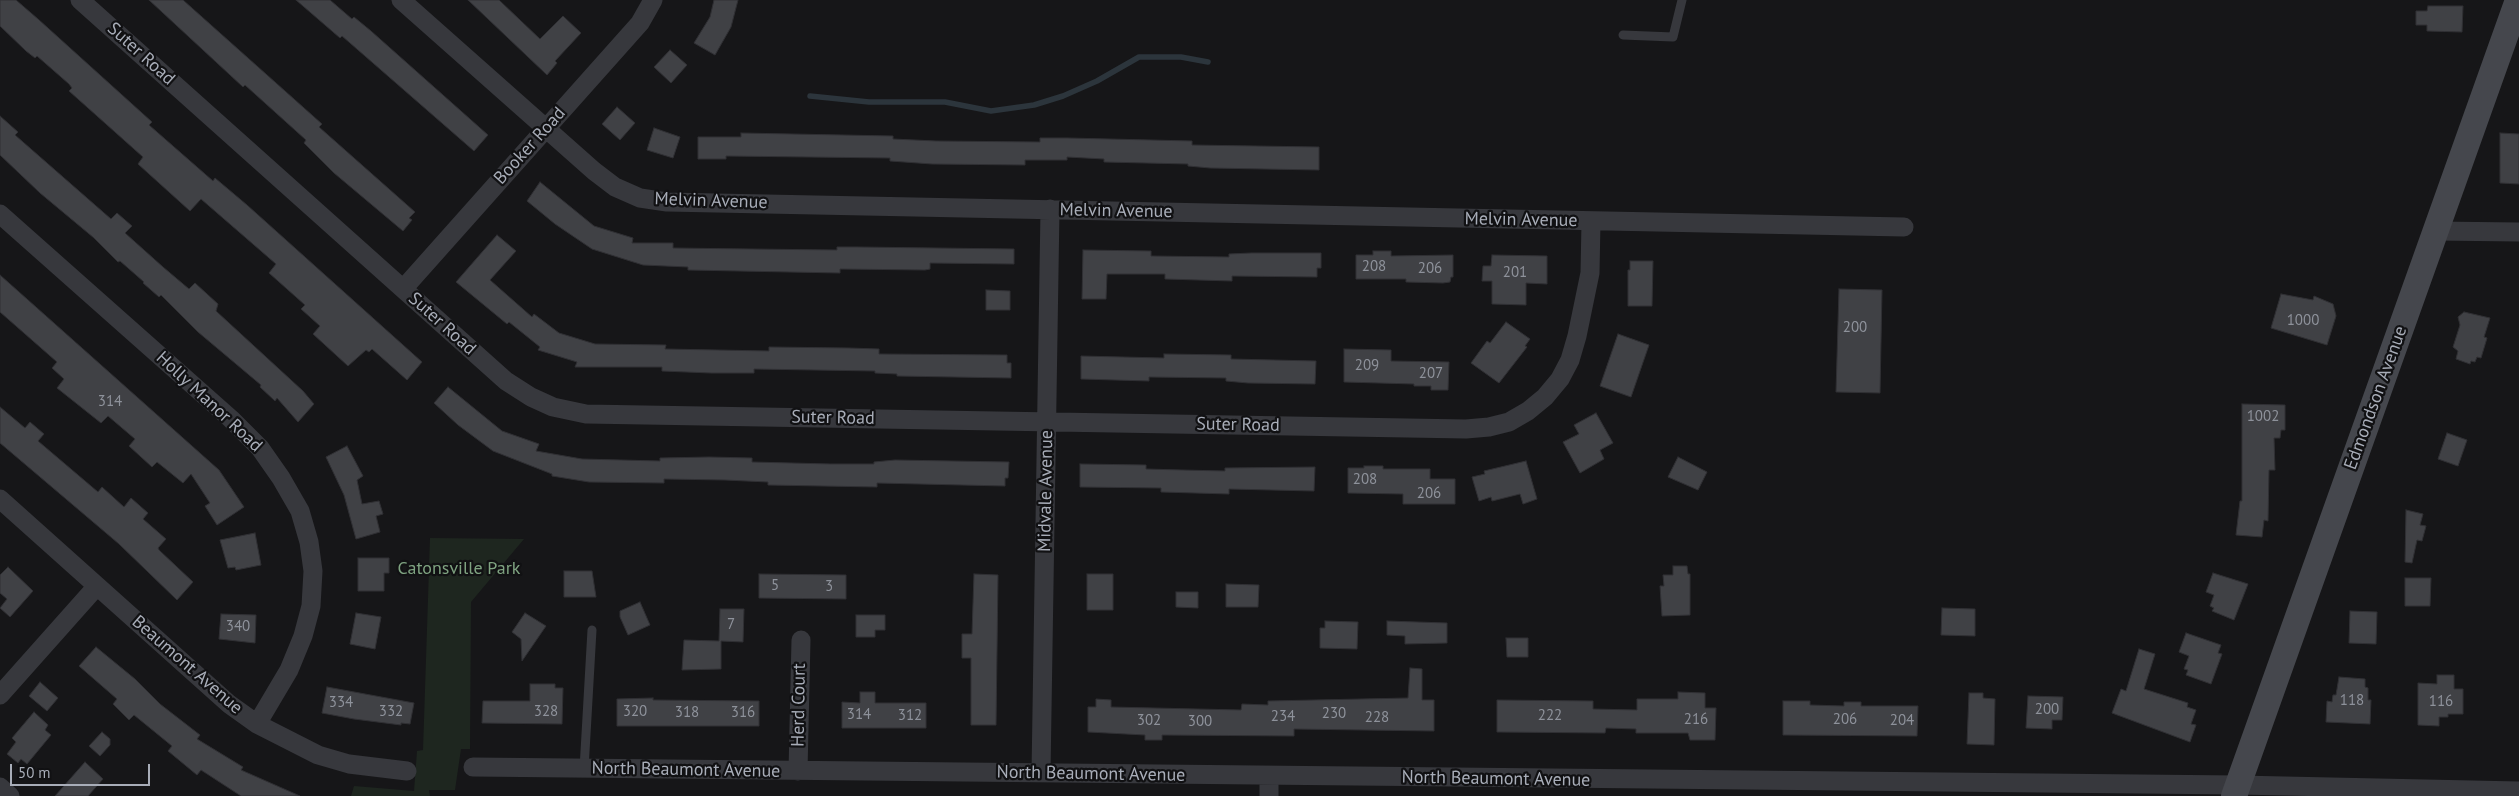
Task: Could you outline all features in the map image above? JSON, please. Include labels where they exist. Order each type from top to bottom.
[{"type":"main road","name":"Edmondson Avenue","points":[[2236,791],[2518,0]]},
{"type":"street","name":"Suter Road","points":[[80,0],[506,381],[531,397],[553,407],[586,414],[1466,429],[1489,427],[1509,422],[1528,411],[1545,397],[1560,379],[1570,360],[1590,273],[1591,222]]},
{"type":"street","name":"Melvin Avenue","points":[[401,0],[545,128],[615,187],[640,198],[667,202],[1904,227]]},
{"type":"street","name":"Booker Road","points":[[403,289],[640,23],[653,0]]},
{"type":"street","name":"Midvale Avenue","points":[[1041,773],[1050,209]]},
{"type":"street","name":"Holly Manor Road","points":[[0,214],[231,419],[260,448],[281,478],[300,511],[309,542],[313,571],[311,606],[303,636],[290,670],[257,724]]},
{"type":"street","points":[[2436,231],[2519,232]]},
{"type":"street","name":"Beaumont Avenue","points":[[0,499],[229,704],[257,724],[318,755],[349,764],[407,771]]},
{"type":"street","points":[[0,695],[97,586]]},
{"type":"street","name":"Herd Court","points":[[798,771],[801,640]]},
{"type":"street","name":"North Beaumont Avenue","points":[[473,767],[1041,773],[2236,791],[2519,791]]},
{"type":"street","points":[[1269,777],[1269,796]]},
{"type":"street","points":[[0,787],[10,796]]},
{"type":"lane","points":[[1623,35],[1673,37],[1682,0]]},
{"type":"lane","points":[[584,768],[592,630]]},
{"type":"green space","name":"Catonsville Park","points":[[430,538],[524,539],[471,602],[470,749],[461,749],[455,790],[429,790],[430,796],[351,796],[354,786],[414,791],[417,751],[423,750]]},
{"type":"building","points":[[0,0],[16,0],[152,122],[149,125],[213,181],[215,178],[247,205],[422,362],[407,380],[372,349],[369,352],[366,350],[348,366],[313,334],[320,326],[301,309],[305,305],[269,273],[276,264],[201,199],[190,211],[138,164],[143,157],[69,91],[72,88],[69,84],[37,56],[35,58],[26,51],[0,26]]},
{"type":"building","points":[[149,0],[183,0],[322,124],[319,127],[415,212],[409,218],[412,220],[403,231],[334,173],[304,143],[306,140],[245,85],[243,87]]},
{"type":"building","points":[[296,0],[330,0],[352,19],[354,17],[371,31],[488,135],[474,151],[342,36],[340,38]]},
{"type":"building","points":[[468,0],[499,0],[540,39],[563,16],[581,33],[555,61],[557,63],[547,75]]},
{"type":"building","points":[[714,0],[738,0],[731,27],[715,55],[694,43],[710,17]]},
{"type":"building","points":[[2428,6],[2463,6],[2462,32],[2427,31],[2427,25],[2416,25],[2416,11],[2427,11]]},
{"type":"building","points":[[670,50],[687,65],[671,83],[654,67]]},
{"type":"building","points":[[617,107],[635,123],[620,140],[602,124]]},
{"type":"building","points":[[0,116],[18,132],[15,135],[111,219],[117,213],[132,226],[125,233],[163,267],[189,289],[195,283],[218,304],[216,311],[303,391],[314,404],[298,422],[277,398],[275,401],[260,387],[261,385],[198,332],[161,295],[159,297],[120,261],[118,262],[94,238],[40,193],[0,155]]},
{"type":"building","points":[[654,128],[680,137],[673,158],[647,150]]},
{"type":"building","points":[[741,133],[893,136],[893,139],[936,141],[1040,142],[1040,138],[1068,138],[1192,141],[1192,145],[1319,147],[1319,170],[1210,168],[1188,166],[1188,164],[1104,162],[1104,159],[1067,157],[1067,160],[1025,160],[1025,165],[932,164],[890,161],[890,158],[726,156],[726,159],[698,159],[698,137],[741,137]]},
{"type":"building","points":[[2500,133],[2519,134],[2519,184],[2500,183]]},
{"type":"building","points":[[540,182],[594,226],[633,238],[632,243],[673,243],[673,248],[837,250],[837,247],[858,247],[1014,249],[1014,264],[930,263],[930,269],[925,270],[840,269],[840,273],[688,270],[688,267],[643,265],[592,249],[555,224],[527,201]]},
{"type":"building","points":[[497,235],[516,251],[490,280],[532,317],[534,314],[559,333],[595,344],[666,345],[665,349],[769,351],[769,347],[849,348],[879,349],[879,354],[1007,355],[1007,363],[1011,363],[1011,378],[897,376],[897,374],[875,373],[875,371],[754,369],[754,373],[711,373],[662,371],[662,367],[575,367],[577,362],[538,350],[540,347],[509,322],[507,324],[456,282]]},
{"type":"building","points":[[1083,250],[1151,251],[1151,256],[1229,257],[1229,254],[1251,253],[1321,253],[1321,268],[1317,268],[1317,277],[1232,276],[1232,281],[1165,279],[1165,274],[1107,274],[1106,299],[1082,299]]},
{"type":"building","points":[[1373,251],[1391,251],[1391,256],[1453,255],[1453,277],[1451,277],[1450,282],[1443,283],[1406,282],[1406,279],[1356,279],[1356,255],[1373,255]]},
{"type":"building","points":[[1492,255],[1547,256],[1547,284],[1526,283],[1526,305],[1492,304],[1492,281],[1482,281],[1483,266],[1491,266]]},
{"type":"building","points":[[1630,261],[1653,261],[1652,306],[1628,306],[1628,270],[1630,270]]},
{"type":"building","points":[[0,275],[219,470],[244,507],[217,525],[205,506],[210,503],[191,474],[183,483],[157,462],[152,467],[129,446],[135,439],[108,416],[101,423],[57,388],[64,379],[52,368],[57,362],[0,312]]},
{"type":"building","points":[[1839,289],[1882,290],[1880,393],[1836,392]]},
{"type":"building","points":[[986,290],[1010,291],[1010,310],[986,310]]},
{"type":"building","points":[[2281,294],[2313,300],[2314,296],[2333,304],[2336,316],[2327,345],[2271,328]]},
{"type":"building","points":[[2464,312],[2490,318],[2484,337],[2487,338],[2481,358],[2477,357],[2475,362],[2471,361],[2470,364],[2456,359],[2458,351],[2453,347],[2460,325],[2458,317]]},
{"type":"building","points":[[1506,322],[1530,339],[1525,346],[1527,347],[1499,383],[1471,363],[1487,341],[1490,343]]},
{"type":"building","points":[[1618,334],[1649,345],[1631,397],[1600,386]]},
{"type":"building","points":[[1344,349],[1391,350],[1391,361],[1449,362],[1448,390],[1431,390],[1431,386],[1414,386],[1414,384],[1344,382]]},
{"type":"building","points":[[1164,354],[1231,355],[1231,359],[1316,361],[1315,384],[1248,383],[1226,381],[1226,378],[1149,377],[1149,381],[1081,379],[1081,356],[1164,358]]},
{"type":"building","points":[[448,387],[502,431],[539,444],[536,451],[582,459],[660,461],[660,458],[709,457],[752,458],[752,462],[831,464],[874,464],[874,462],[895,460],[1009,462],[1008,478],[1005,478],[1005,486],[877,483],[877,487],[768,485],[768,482],[725,480],[664,479],[664,483],[589,482],[552,476],[552,474],[493,451],[458,425],[434,403]]},
{"type":"building","points":[[2242,404],[2285,405],[2285,430],[2281,430],[2280,438],[2274,438],[2275,470],[2269,470],[2268,521],[2264,520],[2262,537],[2236,535],[2240,501],[2242,501]]},
{"type":"building","points":[[0,407],[25,428],[30,422],[44,434],[38,441],[98,492],[102,487],[124,507],[131,498],[148,513],[143,519],[166,539],[158,548],[159,550],[193,582],[177,600],[119,544],[0,443]]},
{"type":"building","points":[[1596,413],[1613,443],[1600,450],[1604,459],[1580,473],[1563,442],[1579,434],[1574,425]]},
{"type":"building","points":[[2447,433],[2467,440],[2458,466],[2438,459]]},
{"type":"building","points":[[347,446],[363,476],[357,480],[362,504],[379,501],[383,514],[376,516],[380,532],[356,539],[344,495],[326,457]]},
{"type":"building","points":[[1678,457],[1707,472],[1698,490],[1668,477]]},
{"type":"building","points":[[1526,461],[1537,499],[1523,504],[1520,494],[1492,501],[1491,497],[1479,501],[1472,477],[1485,474],[1484,471]]},
{"type":"building","points":[[1080,464],[1146,465],[1146,469],[1225,471],[1225,468],[1315,467],[1314,491],[1229,489],[1229,494],[1161,492],[1161,488],[1080,487]]},
{"type":"building","points":[[1364,466],[1383,466],[1383,469],[1430,469],[1430,479],[1455,479],[1455,504],[1403,504],[1403,494],[1348,493],[1348,468],[1364,468]]},
{"type":"building","points":[[2406,510],[2423,514],[2420,525],[2426,526],[2422,541],[2417,540],[2412,563],[2405,562]]},
{"type":"building","points":[[255,533],[261,565],[236,570],[235,567],[228,568],[220,540]]},
{"type":"building","points":[[358,558],[389,558],[389,573],[384,573],[384,591],[358,591]]},
{"type":"building","points":[[1673,566],[1687,566],[1688,574],[1690,574],[1690,615],[1662,616],[1660,586],[1664,586],[1663,575],[1673,575]]},
{"type":"building","points":[[8,567],[33,591],[10,617],[0,608],[7,599],[0,593],[0,575]]},
{"type":"building","points":[[564,571],[592,571],[596,597],[564,597]]},
{"type":"building","points":[[2213,573],[2248,584],[2234,620],[2212,611],[2214,608],[2210,606],[2214,595],[2206,592]]},
{"type":"building","points":[[759,574],[846,575],[846,599],[759,598]]},
{"type":"building","points":[[974,574],[998,575],[996,725],[971,725],[971,658],[962,658],[962,634],[972,634]]},
{"type":"building","points":[[1087,574],[1113,574],[1113,610],[1087,610]]},
{"type":"building","points":[[2405,578],[2431,578],[2430,606],[2405,606]]},
{"type":"building","points":[[1226,584],[1259,585],[1258,607],[1226,607]]},
{"type":"building","points":[[1176,592],[1198,592],[1198,608],[1176,607]]},
{"type":"building","points":[[640,602],[650,625],[628,635],[620,617],[620,611]]},
{"type":"building","points":[[1942,608],[1975,609],[1975,636],[1941,635]]},
{"type":"building","points":[[720,609],[744,609],[743,642],[721,641],[721,669],[682,670],[684,640],[719,641]]},
{"type":"building","points":[[2350,611],[2377,612],[2376,644],[2349,643]]},
{"type":"building","points":[[356,613],[381,617],[375,649],[350,644]]},
{"type":"building","points":[[525,613],[546,626],[522,661],[521,639],[512,632]]},
{"type":"building","points":[[221,614],[256,615],[255,643],[219,639]]},
{"type":"building","points":[[856,615],[885,615],[885,630],[875,630],[875,637],[856,637]]},
{"type":"building","points":[[1325,621],[1358,622],[1357,649],[1320,648],[1320,628],[1325,628]]},
{"type":"building","points":[[1387,621],[1447,623],[1447,643],[1405,644],[1405,636],[1387,635]]},
{"type":"building","points":[[2186,633],[2221,645],[2218,653],[2222,654],[2211,684],[2186,675],[2188,670],[2184,669],[2189,656],[2179,652]]},
{"type":"building","points":[[1506,638],[1528,638],[1528,657],[1507,657]]},
{"type":"building","points":[[96,647],[135,679],[160,704],[200,735],[197,739],[243,767],[241,770],[300,796],[241,796],[201,770],[197,775],[168,751],[172,746],[134,715],[129,720],[113,704],[117,699],[79,666]]},
{"type":"building","points":[[2139,649],[2155,654],[2144,689],[2188,703],[2187,707],[2196,710],[2191,724],[2196,725],[2190,742],[2112,713],[2121,689],[2126,691]]},
{"type":"building","points":[[1410,668],[1422,669],[1422,700],[1434,700],[1434,731],[1294,729],[1294,736],[1162,735],[1162,740],[1145,740],[1145,735],[1088,732],[1088,707],[1096,707],[1096,699],[1111,700],[1111,707],[1241,710],[1242,704],[1268,705],[1268,701],[1408,698]]},
{"type":"building","points":[[2437,675],[2454,675],[2454,689],[2463,689],[2463,714],[2448,714],[2448,717],[2439,717],[2439,726],[2418,725],[2418,683],[2437,684]]},
{"type":"building","points":[[2339,677],[2365,679],[2365,687],[2368,688],[2368,700],[2371,700],[2370,724],[2326,722],[2327,701],[2332,702],[2333,695],[2336,695]]},
{"type":"building","points":[[40,682],[58,698],[47,711],[29,696]]},
{"type":"building","points":[[530,684],[555,684],[555,688],[563,688],[562,724],[482,723],[483,701],[530,701]]},
{"type":"building","points":[[327,687],[414,703],[410,724],[401,723],[401,725],[322,713]]},
{"type":"building","points":[[860,692],[875,692],[875,703],[926,703],[926,728],[842,728],[842,702],[860,703]]},
{"type":"building","points":[[1678,692],[1705,693],[1705,708],[1716,708],[1715,740],[1690,740],[1688,733],[1636,733],[1636,729],[1606,728],[1605,733],[1497,732],[1497,700],[1593,701],[1593,709],[1637,710],[1637,699],[1678,699]]},
{"type":"building","points":[[1969,693],[1983,693],[1983,698],[1995,699],[1994,745],[1967,744]]},
{"type":"building","points":[[2028,696],[2063,697],[2062,720],[2052,720],[2052,729],[2026,728]]},
{"type":"building","points":[[653,698],[653,700],[759,701],[759,726],[617,726],[617,699]]},
{"type":"building","points":[[1783,701],[1810,701],[1810,705],[1844,706],[1844,702],[1861,702],[1861,706],[1918,706],[1917,736],[1783,735]]},
{"type":"building","points":[[34,712],[48,725],[45,730],[51,735],[27,764],[21,759],[18,763],[7,754],[16,742],[12,738]]},
{"type":"building","points":[[102,732],[110,739],[110,745],[100,756],[89,746]]},
{"type":"building","points":[[85,762],[103,779],[88,796],[55,796]]},
{"type":"waterway","points":[[810,96],[869,102],[945,102],[991,111],[1034,105],[1063,96],[1097,81],[1139,57],[1181,57],[1208,62]]}]
